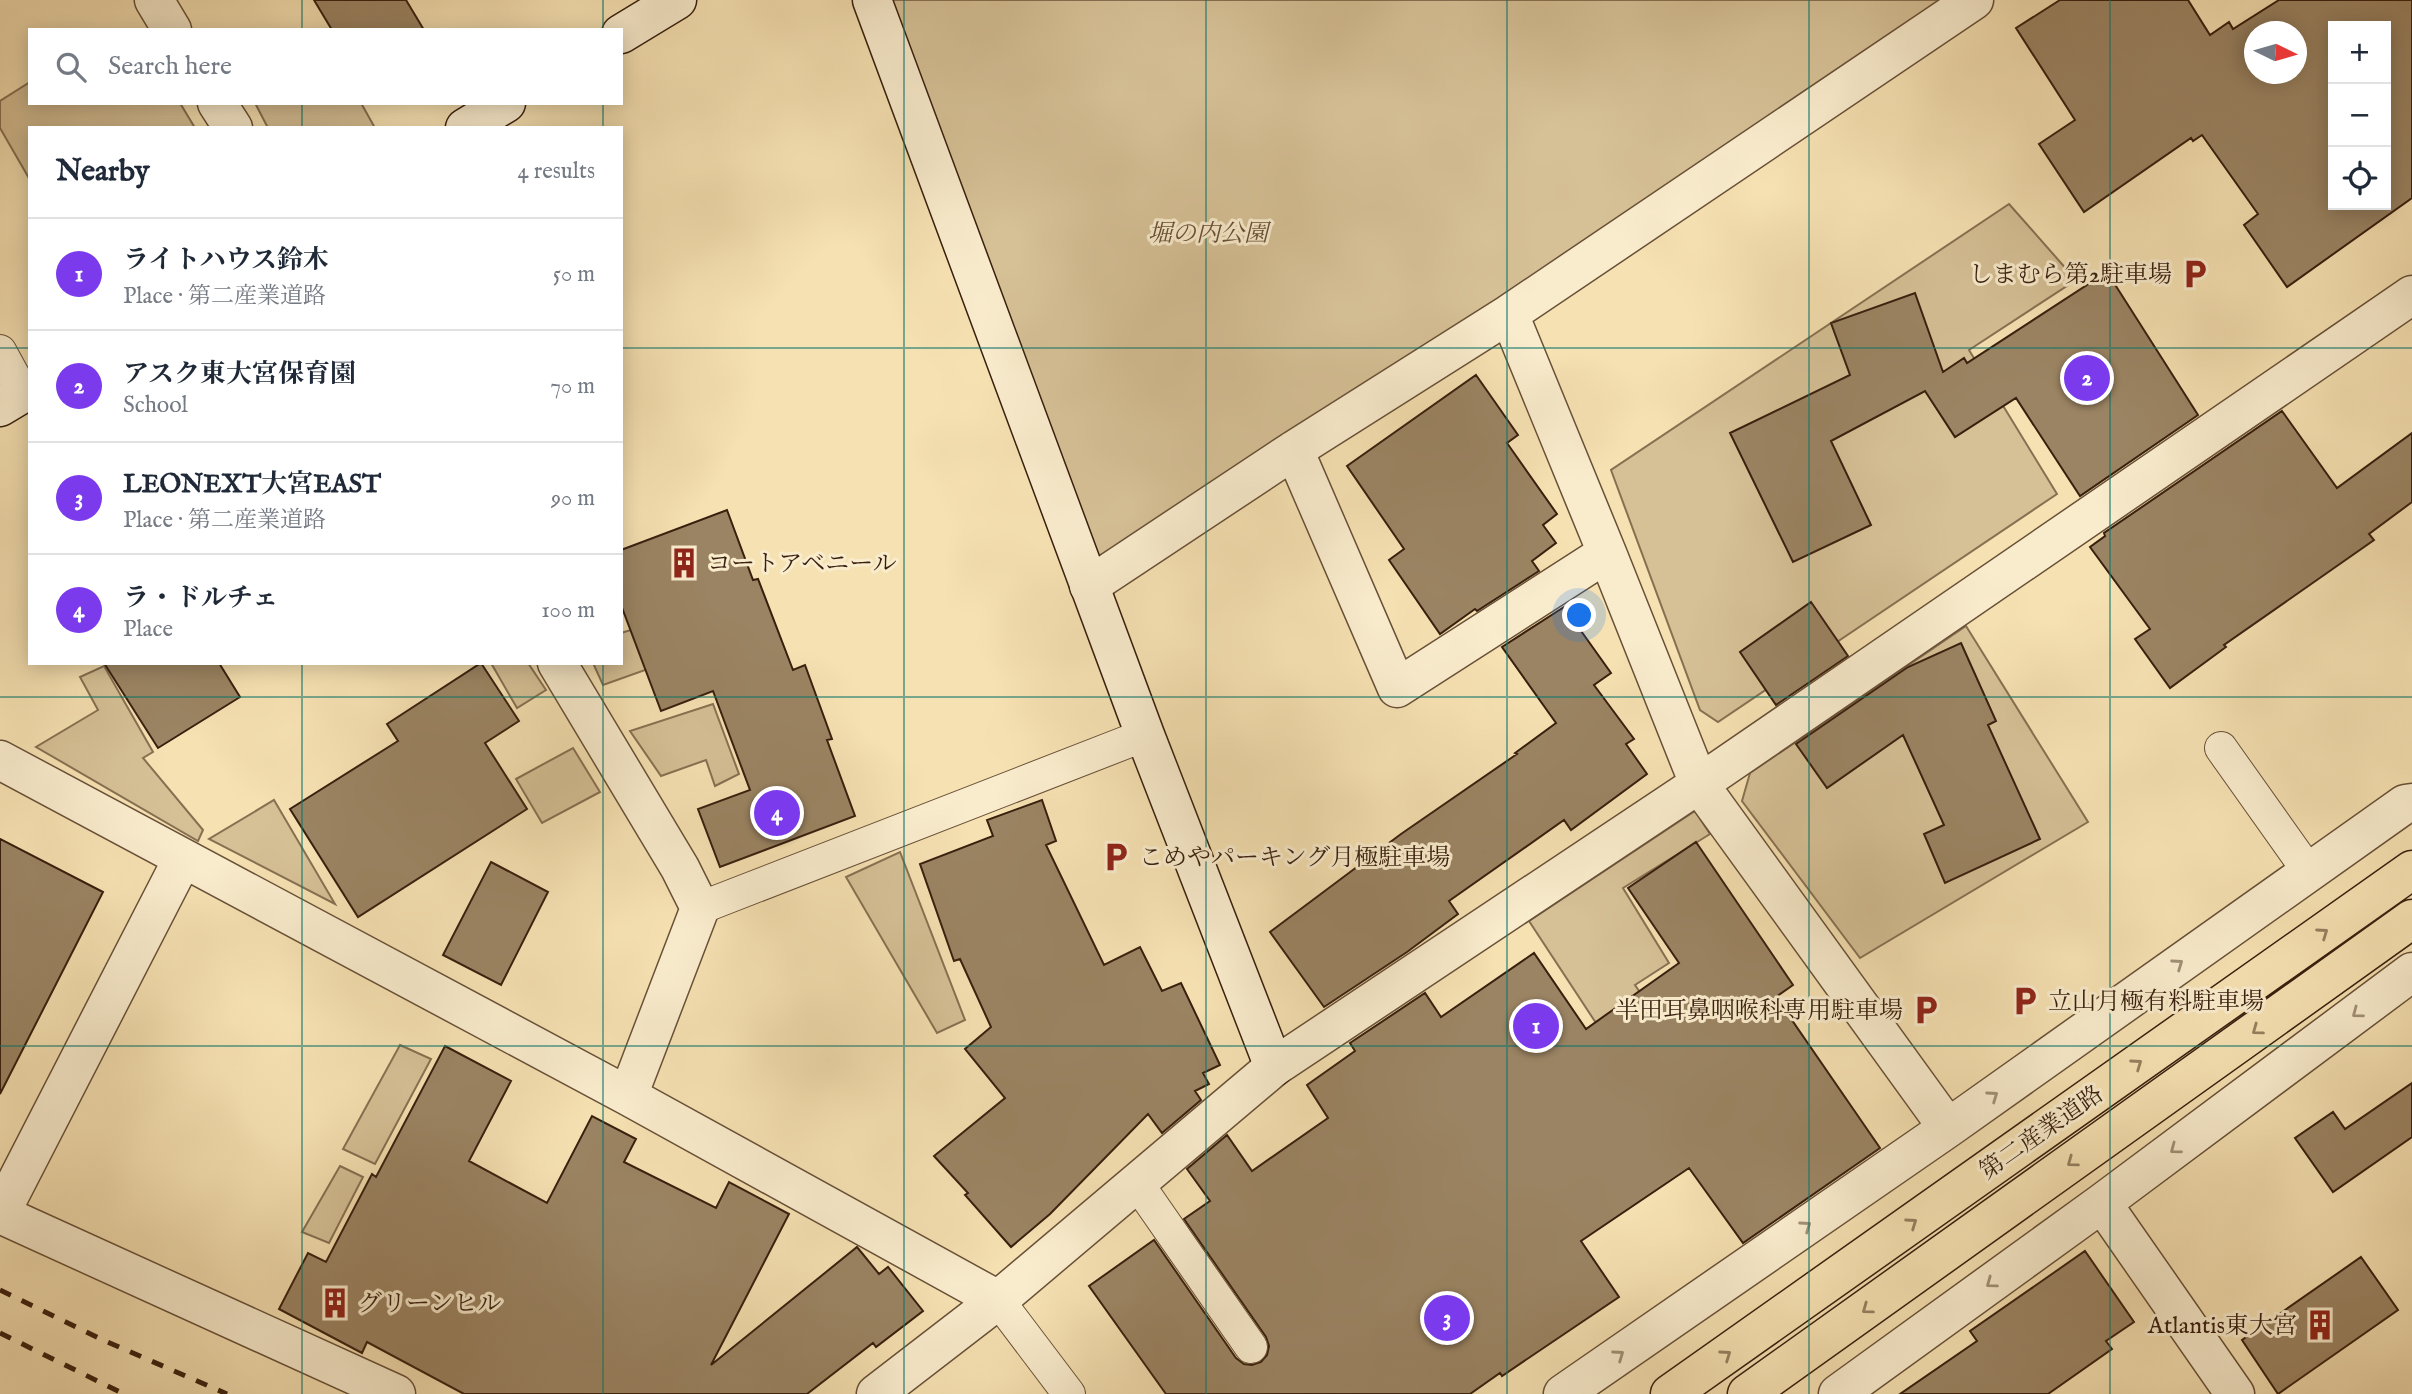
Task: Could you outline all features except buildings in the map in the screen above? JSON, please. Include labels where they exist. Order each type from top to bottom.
[{"type":"main road","name":"第二産業道路","points":[[1670,1394],[2412,870]]},
{"type":"main road","name":"第二産業道路","points":[[1747,1394],[2412,919]]},
{"type":"street","points":[[154,0],[171,28]]},
{"type":"street","points":[[623,33],[677,0]]},
{"type":"street","points":[[873,0],[1089,586],[1274,1067]]},
{"type":"street","points":[[1089,586],[1294,450],[1508,314],[1974,0]]},
{"type":"street","points":[[218,105],[232,126]]},
{"type":"street","points":[[468,126],[503,105]]},
{"type":"street","points":[[876,1394],[998,1300],[1274,1067],[1699,784],[2412,295]]},
{"type":"street","points":[[1508,314],[1608,553],[1699,784],[1948,1128]]},
{"type":"street","points":[[1294,450],[1398,688],[1608,553]]},
{"type":"street","points":[[558,665],[680,868],[700,908],[628,1096]]},
{"type":"street","points":[[0,760],[628,1096],[998,1300]]},
{"type":"street","points":[[1563,1394],[1948,1128],[2405,804],[2412,803]]},
{"type":"street","points":[[183,858],[0,1214],[396,1394]]},
{"type":"street","points":[[1838,1394],[2102,1203],[2412,972]]},
{"type":"street","points":[[2102,1203],[2235,1394]]},
{"type":"lane","points":[[0,351],[18,396]]},
{"type":"lane","points":[[700,908],[1146,735]]},
{"type":"lane","points":[[2221,748],[2309,872]]},
{"type":"lane","points":[[1137,1183],[1251,1347]]},
{"type":"lane","points":[[998,1300],[1069,1394]]},
{"type":"green space","name":"堀の内公園","points":[[872,0],[1974,0],[1089,586]]},
{"type":"green space","points":[[28,83],[28,105],[181,105],[194,126],[28,126],[28,177],[0,128],[0,101]]},
{"type":"green space","points":[[256,105],[362,105],[374,126],[267,126]]},
{"type":"green space","points":[[2009,204],[2076,280],[1969,350],[2057,494],[1718,722],[1700,710],[1611,470]]},
{"type":"green space","points":[[666,619],[679,658],[603,685],[594,665],[623,665],[623,632]]},
{"type":"green space","points":[[1966,626],[2088,822],[1860,958],[1742,801],[1750,773]]},
{"type":"green space","points":[[492,665],[529,665],[546,690],[517,708]]},
{"type":"green space","points":[[104,666],[153,752],[143,758],[203,830],[198,841],[36,747],[98,710],[80,677]]},
{"type":"green space","points":[[713,704],[739,774],[715,786],[706,760],[661,776],[630,731]]},
{"type":"green space","points":[[573,748],[600,792],[542,823],[516,779]]},
{"type":"green space","points":[[274,800],[335,904],[209,839]]},
{"type":"green space","points":[[1695,811],[1710,834],[1623,888],[1669,963],[1635,985],[1705,1087],[1682,1154],[1529,921]]},
{"type":"green space","points":[[900,852],[965,1020],[937,1033],[846,877]]},
{"type":"green space","points":[[400,1045],[431,1059],[375,1164],[343,1149]]},
{"type":"green space","points":[[340,1166],[363,1177],[329,1243],[302,1232]]},
{"type":"railway","points":[[0,1290],[103,1340],[227,1394]]},
{"type":"railway","points":[[0,1333],[124,1394]]},
{"type":"place","name":"しまむら第2駐車場","points":[[2195,274]]},
{"type":"place","name":"アスク東大宮保育園","points":[[2087,378]]},
{"type":"place","name":"コートアベニール","points":[[684,563]]},
{"type":"place","name":"ラ・ドルチェ","points":[[777,813]]},
{"type":"place","name":"こめやパーキング月極駐車場","points":[[1116,857]]},
{"type":"place","name":"立山月極有料駐車場","points":[[2025,1001]]},
{"type":"place","name":"半田耳鼻咽喉科専用駐車場","points":[[1926,1010]]},
{"type":"place","name":"ライトハウス鈴木","points":[[1536,1026]]},
{"type":"place","name":"グリーンヒル","points":[[335,1303]]},
{"type":"place","name":"LEONEXT大宮EAST","points":[[1447,1318]]},
{"type":"place","name":"Atlantis東大宮","points":[[2320,1325]]}]
